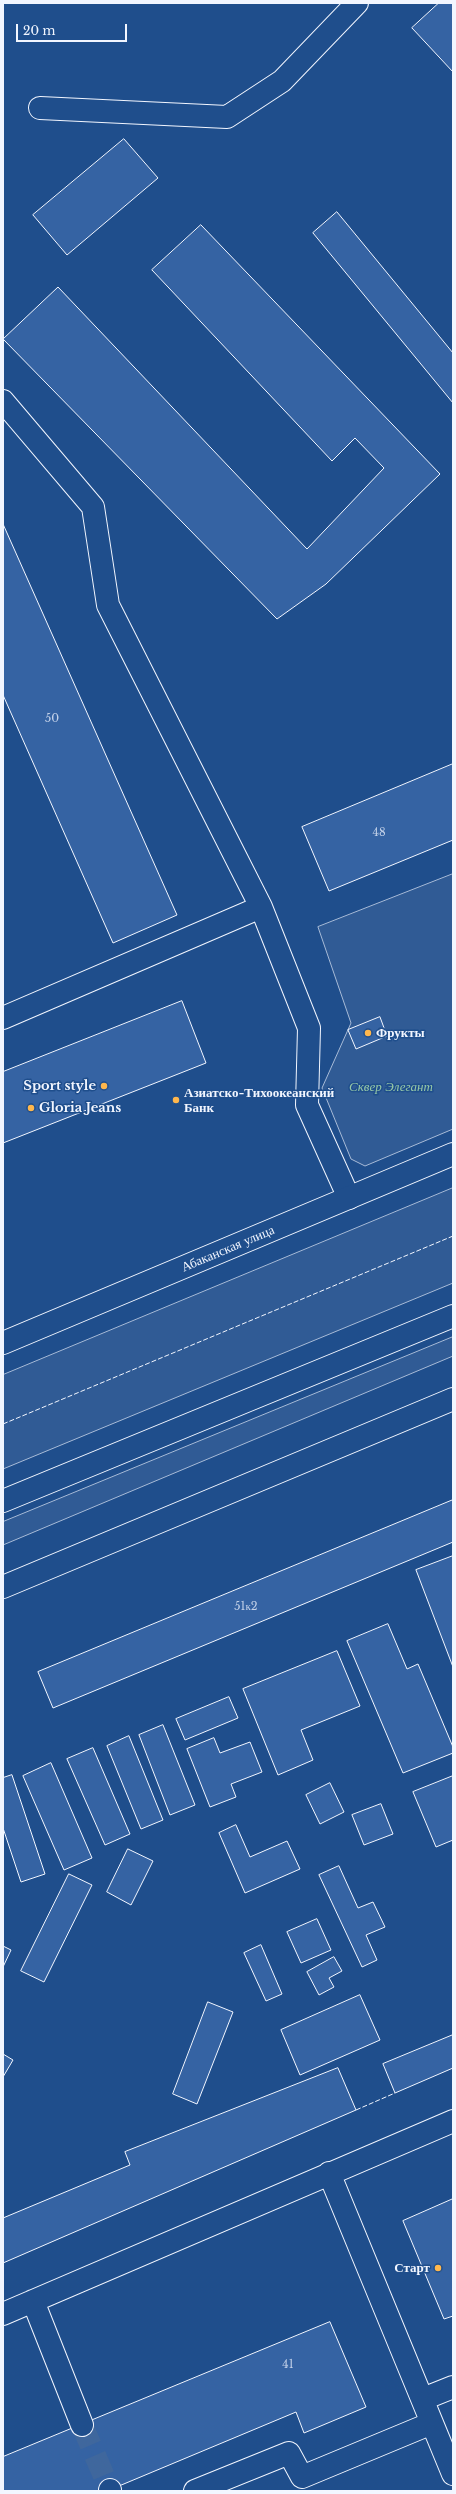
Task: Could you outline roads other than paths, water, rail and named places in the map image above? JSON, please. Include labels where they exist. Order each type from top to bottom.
[{"type":"main road","points":[[40,108],[227,117],[282,81],[357,3]]},
{"type":"main road","points":[[3,401],[93,507],[108,605],[261,907],[309,1028],[307,1105],[349,1198]]},
{"type":"main road","points":[[3,1018],[261,907]]},
{"type":"main road","name":"Абаканская улица","points":[[3,1343],[453,1154]]},
{"type":"main road","points":[[3,1501],[453,1316]]},
{"type":"main road","points":[[3,1587],[453,1399]]},
{"type":"main road","points":[[3,2314],[453,2121]]},
{"type":"main road","points":[[329,2173],[453,2474]]},
{"type":"main road","points":[[33,2301],[82,2425]]},
{"type":"main road","points":[[423,2400],[453,2387]]},
{"type":"main road","points":[[196,2491],[289,2453],[302,2477],[432,2423]]},
{"type":"tunnel","points":[[82,2425],[110,2490]]},
{"type":"place","name":"Фрукты","points":[[368,1033]]},
{"type":"place","name":"Sport style","points":[[104,1086]]},
{"type":"place","name":"Азиатско-Тихоокеанский Банк","points":[[176,1100]]},
{"type":"place","name":"Gloria Jeans","points":[[31,1108]]},
{"type":"place","name":"Старт","points":[[438,2268]]},
{"type":"park label","name":"Сквер Элегант","points":[[391,1087]]}]
